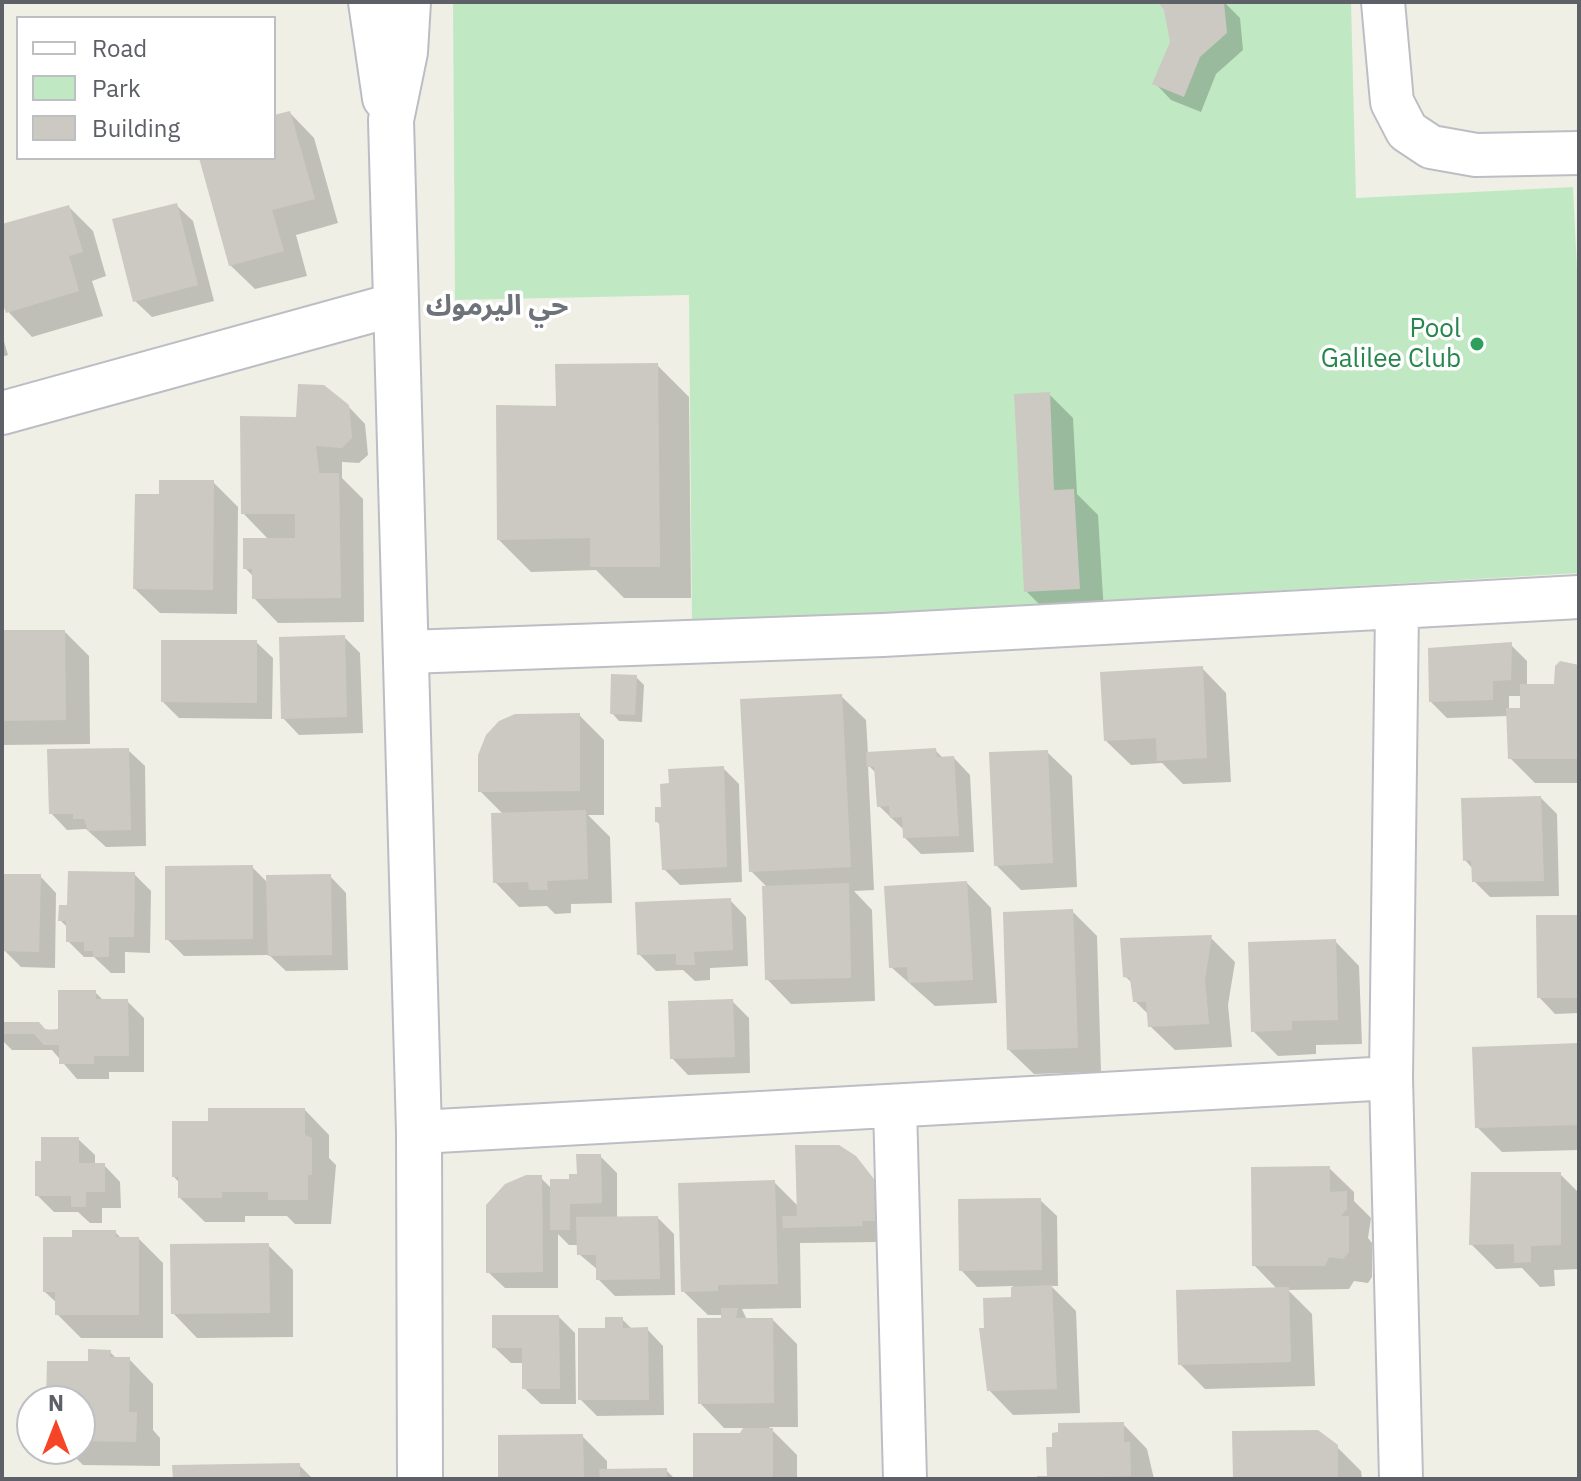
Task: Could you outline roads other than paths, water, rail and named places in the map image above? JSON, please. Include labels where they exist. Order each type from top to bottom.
[{"type":"street","points":[[371,2],[381,87],[391,120]]},
{"type":"street","points":[[408,2],[405,52],[391,120],[419,1132],[420,1479]]},
{"type":"street","points":[[1383,2],[1392,102],[1407,131],[1431,147],[1476,155],[1579,153]]},
{"type":"street","points":[[2,413],[397,304]]},
{"type":"street","points":[[407,652],[883,635],[1579,597]]},
{"type":"street","points":[[1397,609],[1391,1078],[1401,1479]]},
{"type":"street","points":[[419,1132],[1391,1078]]},
{"type":"street","points":[[895,1107],[905,1479]]},
{"type":"place","name":"Pool Galilee Club","points":[[1477,344]]},
{"type":"district","name":"حي اليرموك","points":[[497,307]]}]
